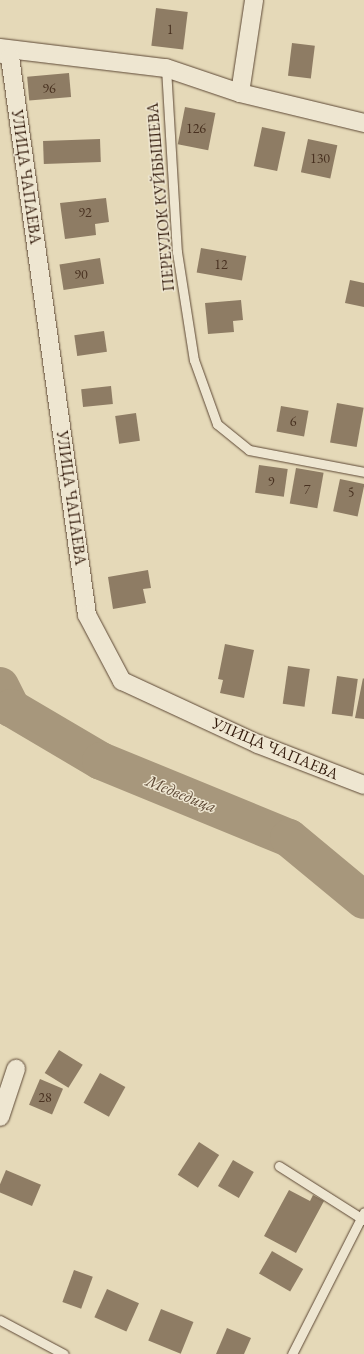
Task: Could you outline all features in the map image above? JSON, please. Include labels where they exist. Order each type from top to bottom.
[{"type":"street","points":[[240,93],[254,0]]},
{"type":"street","points":[[0,48],[166,68],[240,93],[364,123]]},
{"type":"street","name":"УЛИЦА ЧАПАЕВА","points":[[0,52],[10,57],[87,615],[122,681],[258,744],[364,785]]},
{"type":"street","points":[[0,1117],[16,1069]]},
{"type":"lane","name":"ПЕРЕУЛОК КУЙБЫШЕВА","points":[[166,68],[177,252],[194,360],[217,424],[249,450],[364,472]]},
{"type":"lane","points":[[279,1166],[363,1216],[292,1354]]},
{"type":"lane","points":[[0,1320],[64,1354]]},
{"type":"building","points":[[156,8],[188,12],[183,50],[151,46]]},
{"type":"building","points":[[292,43],[315,46],[311,79],[288,76]]},
{"type":"building","points":[[69,73],[71,97],[29,101],[27,77]]},
{"type":"building","points":[[185,107],[215,113],[208,150],[178,144]]},
{"type":"building","points":[[262,127],[285,132],[277,171],[254,166]]},
{"type":"building","points":[[100,139],[101,162],[44,164],[43,141]]},
{"type":"building","points":[[308,139],[337,145],[330,178],[301,172]]},
{"type":"building","points":[[106,198],[109,222],[95,224],[96,235],[65,239],[60,203]]},
{"type":"building","points":[[201,248],[246,256],[242,281],[197,273]]},
{"type":"building","points":[[100,258],[104,284],[64,290],[60,264]]},
{"type":"building","points":[[350,280],[364,283],[364,307],[345,303]]},
{"type":"building","points":[[241,300],[243,320],[233,321],[234,332],[208,334],[205,303]]},
{"type":"building","points":[[104,331],[107,352],[77,356],[74,335]]},
{"type":"building","points":[[111,386],[113,404],[83,407],[81,389]]},
{"type":"building","points":[[337,403],[364,408],[357,447],[330,442]]},
{"type":"building","points":[[281,406],[309,411],[304,436],[276,432]]},
{"type":"building","points":[[136,413],[140,441],[119,444],[115,416]]},
{"type":"building","points":[[259,465],[288,469],[284,497],[255,493]]},
{"type":"building","points":[[296,468],[324,473],[317,508],[290,503]]},
{"type":"building","points":[[340,479],[364,484],[358,516],[333,511]]},
{"type":"building","points":[[148,570],[151,588],[143,589],[146,603],[113,609],[108,577]]},
{"type":"building","points":[[225,644],[254,650],[244,698],[220,693],[223,680],[218,679]]},
{"type":"building","points":[[288,666],[310,669],[304,707],[283,704]]},
{"type":"building","points":[[337,676],[358,679],[353,717],[332,714]]},
{"type":"building","points":[[363,678],[364,679],[364,719],[355,718]]},
{"type":"building","points":[[59,1050],[83,1065],[68,1088],[45,1073]]},
{"type":"building","points":[[100,1073],[125,1087],[109,1117],[84,1103]]},
{"type":"building","points":[[40,1079],[63,1089],[52,1115],[29,1105]]},
{"type":"building","points":[[199,1142],[219,1155],[198,1188],[178,1175]]},
{"type":"building","points":[[233,1160],[254,1172],[239,1198],[218,1186]]},
{"type":"building","points":[[6,1170],[41,1185],[32,1206],[0,1192],[0,1184]]},
{"type":"building","points":[[289,1190],[310,1201],[313,1195],[324,1201],[296,1253],[264,1236]]},
{"type":"building","points":[[272,1251],[303,1269],[290,1292],[259,1274]]},
{"type":"building","points":[[74,1270],[93,1277],[81,1309],[62,1302]]},
{"type":"building","points":[[107,1289],[139,1303],[126,1332],[94,1317]]},
{"type":"building","points":[[161,1309],[193,1322],[181,1354],[148,1341]]},
{"type":"building","points":[[227,1328],[251,1338],[244,1354],[216,1354]]},
{"type":"waterway","name":"Медведица","points":[[0,686],[11,708],[101,761],[289,838],[364,900]]}]
